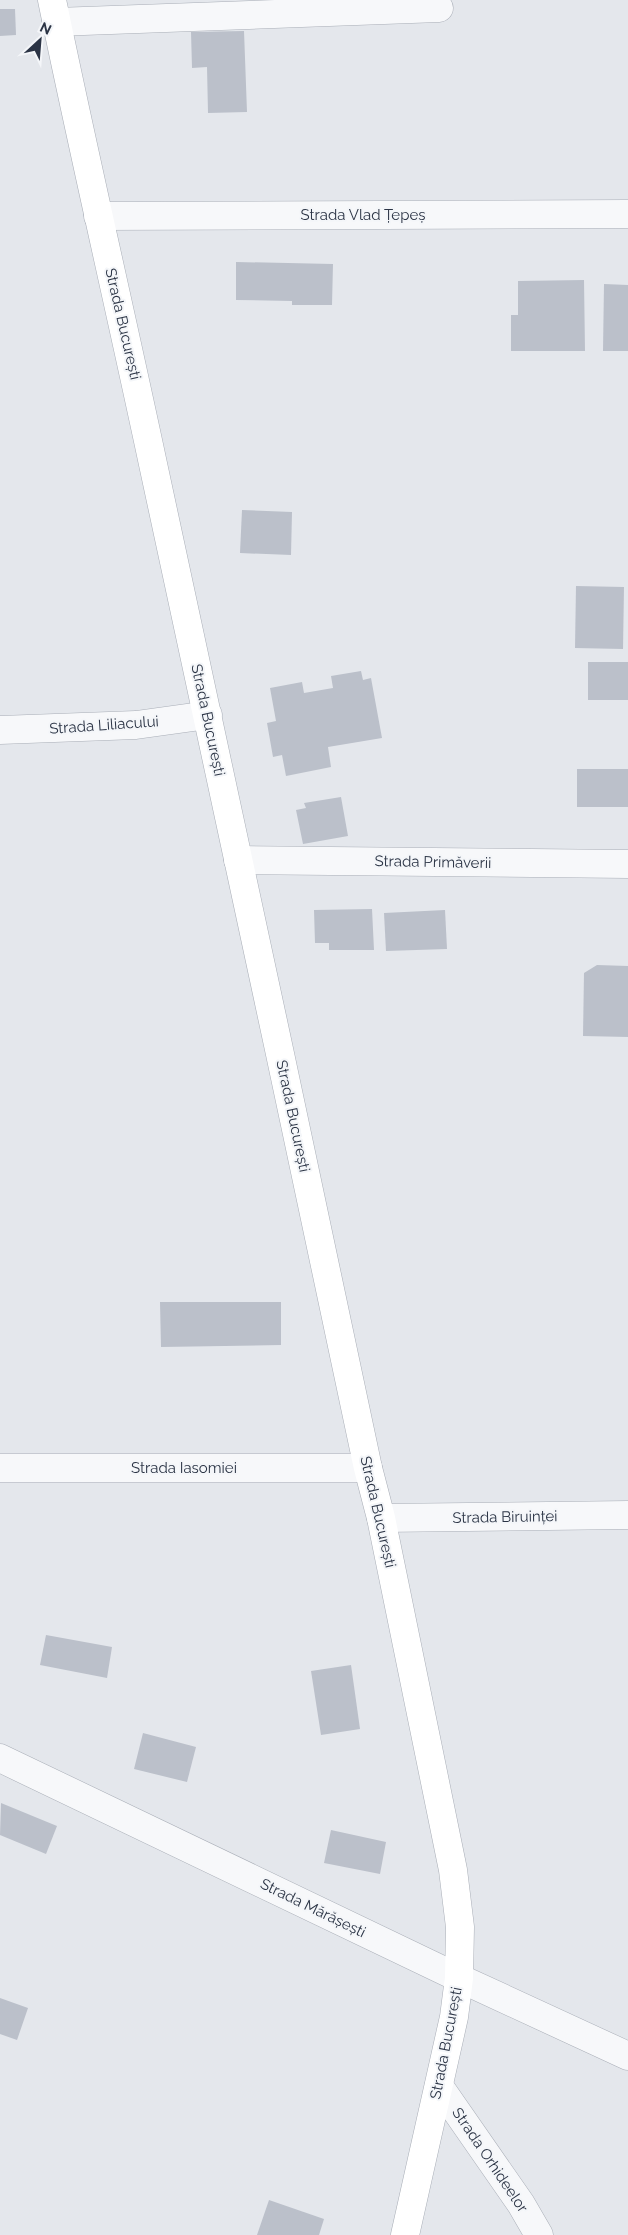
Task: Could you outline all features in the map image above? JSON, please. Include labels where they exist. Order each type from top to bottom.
[{"type":"main road","name":"Strada București","points":[[54,11],[208,715],[368,1468],[381,1518],[452,1870],[460,1927],[459,1978],[454,2017],[405,2235]]},
{"type":"street","points":[[54,11],[439,8]]},
{"type":"street","name":"Strada Vlad Țepeș","points":[[98,216],[628,214]]},
{"type":"street","name":"Strada Liliacului","points":[[0,730],[136,725],[208,715]]},
{"type":"street","name":"Strada Primăverii","points":[[238,860],[628,864]]},
{"type":"street","name":"Strada Iasomiei","points":[[0,1468],[368,1468]]},
{"type":"street","name":"Strada Biruinței","points":[[381,1518],[628,1515]]},
{"type":"street","name":"Strada Mărășești","points":[[0,1758],[459,1978],[628,2056]]},
{"type":"street","name":"Strada Orhideelor","points":[[439,2086],[521,2204],[539,2235]]},
{"type":"building","points":[[0,9],[15,9],[16,35],[0,36]]},
{"type":"building","points":[[244,31],[247,112],[208,113],[207,67],[192,68],[191,32]]},
{"type":"building","points":[[236,262],[333,264],[332,305],[292,305],[292,301],[236,300]]},
{"type":"building","points":[[584,280],[585,351],[511,351],[511,315],[518,315],[518,281]]},
{"type":"building","points":[[604,284],[628,285],[628,351],[603,351]]},
{"type":"building","points":[[242,510],[292,512],[291,555],[240,553]]},
{"type":"building","points":[[576,586],[624,587],[623,649],[575,648]]},
{"type":"building","points":[[588,662],[628,662],[628,700],[588,700]]},
{"type":"building","points":[[361,671],[363,680],[371,678],[382,738],[328,747],[331,767],[286,776],[282,755],[273,757],[267,723],[276,721],[270,688],[302,682],[304,693],[333,688],[331,676]]},
{"type":"building","points":[[577,769],[628,769],[628,807],[577,807]]},
{"type":"building","points":[[341,797],[348,836],[303,844],[296,810],[306,808],[304,803]]},
{"type":"building","points":[[372,909],[374,950],[329,950],[329,943],[315,943],[314,910]]},
{"type":"building","points":[[445,910],[447,949],[386,951],[384,913]]},
{"type":"building","points":[[597,965],[628,966],[628,1037],[583,1036],[584,973]]},
{"type":"building","points":[[160,1302],[281,1302],[281,1345],[161,1347]]},
{"type":"building","points":[[46,1635],[112,1647],[107,1678],[40,1665]]},
{"type":"building","points":[[351,1665],[360,1729],[321,1735],[311,1671]]},
{"type":"building","points":[[143,1733],[196,1747],[187,1782],[134,1769]]},
{"type":"building","points":[[1,1803],[57,1826],[46,1854],[0,1835]]},
{"type":"building","points":[[331,1830],[386,1842],[380,1874],[324,1863]]},
{"type":"building","points":[[0,1998],[28,2008],[17,2040],[0,2034]]},
{"type":"building","points":[[269,2200],[324,2219],[319,2235],[257,2235]]}]
